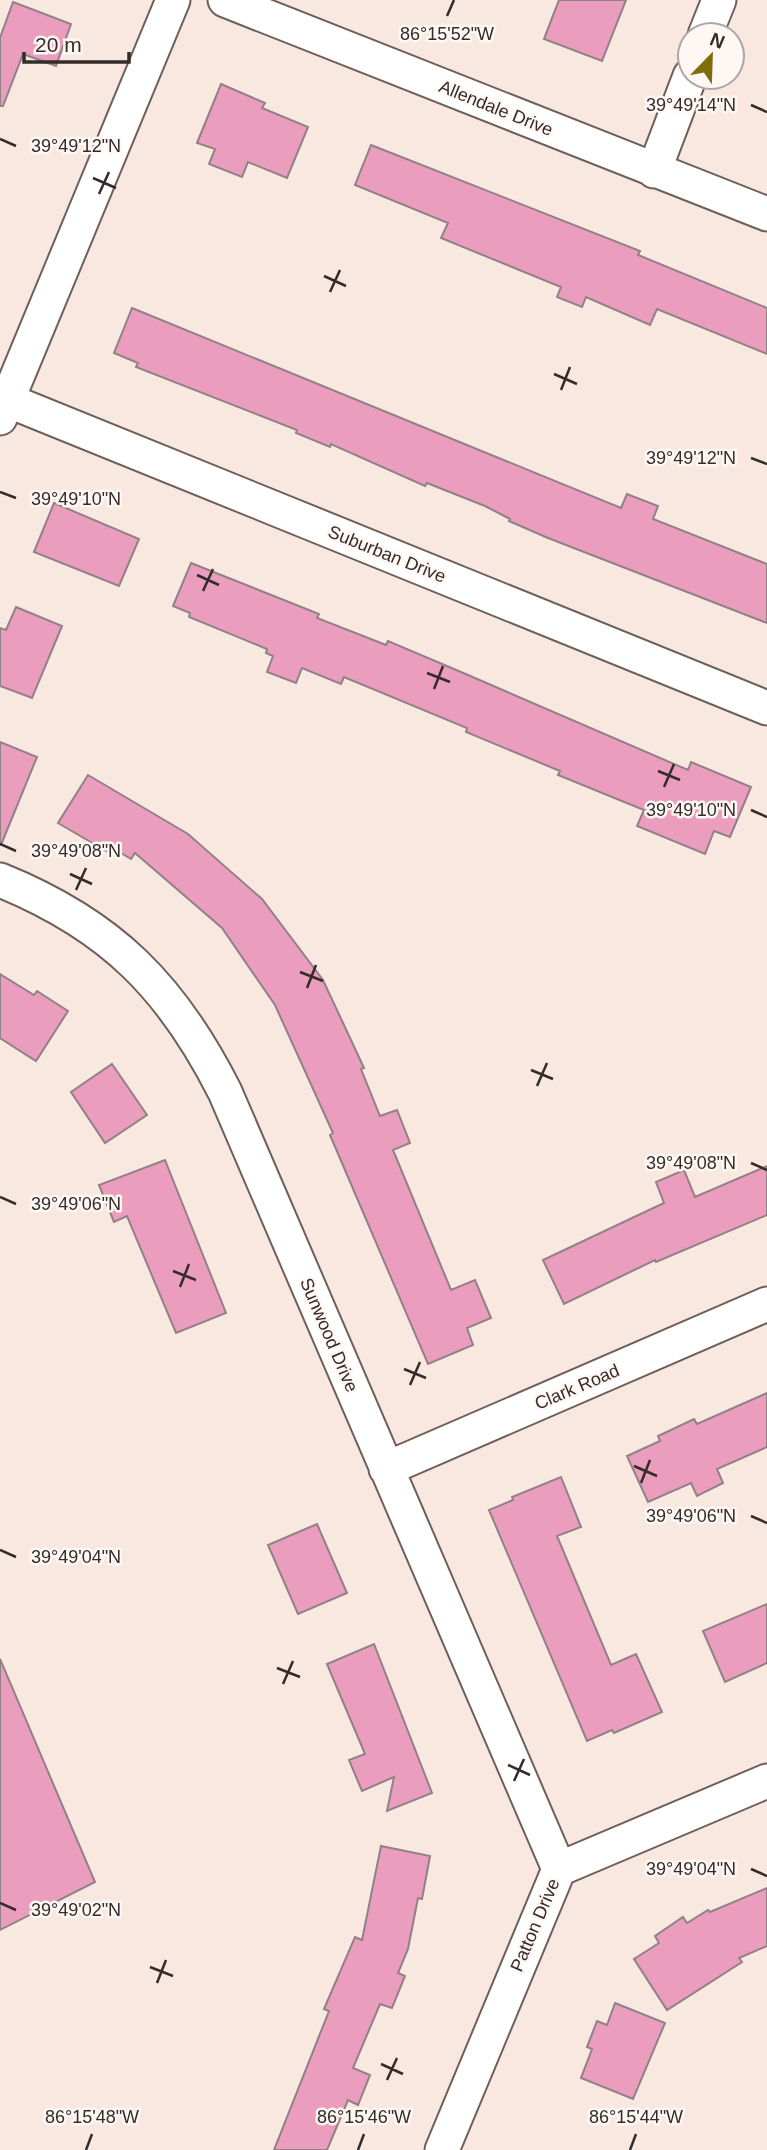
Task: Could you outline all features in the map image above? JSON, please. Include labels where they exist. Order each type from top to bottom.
[{"type":"street","points":[[4,409],[173,0]]},
{"type":"street","name":"Allendale Drive","points":[[225,0],[767,214]]},
{"type":"street","points":[[711,21],[719,0]]},
{"type":"street","points":[[654,171],[684,91]]},
{"type":"street","name":"Suburban Drive","points":[[4,409],[767,708]]},
{"type":"street","name":"Sunwood Drive","points":[[0,880],[54,904],[121,950],[176,1008],[203,1049],[225,1092],[559,1869]]},
{"type":"street","name":"Clark Road","points":[[386,1469],[767,1304]]},
{"type":"street","name":"Patton Drive","points":[[442,2150],[559,1869],[767,1781]]},
{"type":"building","points":[[559,0],[626,0],[602,61],[544,39]]},
{"type":"building","points":[[13,2],[71,24],[56,66],[23,54],[3,106],[0,106],[0,38]]},
{"type":"building","points":[[221,84],[265,103],[262,108],[308,127],[287,178],[248,162],[242,177],[209,164],[215,149],[197,143]]},
{"type":"building","points":[[371,145],[640,251],[638,255],[767,308],[767,354],[657,309],[650,325],[586,297],[582,307],[557,297],[561,287],[441,238],[448,223],[355,185]]},
{"type":"building","points":[[132,308],[621,508],[627,494],[658,506],[653,519],[767,564],[767,623],[548,538],[509,521],[510,519],[485,506],[427,483],[425,486],[331,444],[330,447],[296,433],[297,430],[136,367],[138,363],[114,353]]},
{"type":"building","points":[[54,503],[139,539],[119,586],[34,552]]},
{"type":"building","points":[[191,563],[319,614],[317,618],[386,645],[388,641],[688,770],[691,762],[751,787],[730,837],[714,831],[705,854],[637,826],[644,810],[558,775],[560,771],[466,732],[467,728],[344,677],[341,684],[302,668],[296,683],[267,672],[273,656],[266,653],[267,649],[189,617],[190,613],[173,606]]},
{"type":"building","points":[[16,607],[62,626],[32,698],[0,686],[0,628],[6,630]]},
{"type":"building","points":[[0,742],[37,757],[1,845],[0,845]]},
{"type":"building","points":[[88,775],[188,834],[262,899],[323,980],[364,1068],[361,1069],[380,1116],[397,1110],[410,1143],[393,1150],[451,1290],[475,1280],[491,1318],[467,1328],[473,1345],[428,1364],[330,1135],[333,1133],[275,1005],[222,928],[135,853],[131,859],[116,850],[113,855],[58,823]]},
{"type":"building","points":[[0,974],[34,995],[37,991],[68,1011],[36,1061],[0,1038]]},
{"type":"building","points":[[112,1064],[147,1115],[105,1143],[71,1092]]},
{"type":"building","points":[[165,1160],[226,1313],[176,1333],[127,1216],[114,1222],[99,1185]]},
{"type":"building","points":[[767,1166],[767,1215],[656,1262],[655,1260],[564,1304],[543,1260],[664,1203],[656,1182],[684,1170],[695,1197]]},
{"type":"building","points":[[767,1393],[767,1447],[717,1469],[723,1483],[697,1496],[691,1483],[648,1502],[627,1456],[660,1441],[658,1436],[694,1419],[697,1424]]},
{"type":"building","points":[[561,1477],[581,1527],[557,1536],[611,1665],[636,1654],[662,1712],[614,1733],[612,1730],[587,1741],[489,1510],[513,1500],[512,1497]]},
{"type":"building","points":[[317,1524],[347,1593],[298,1614],[268,1545]]},
{"type":"building","points":[[767,1604],[767,1663],[725,1682],[703,1631]]},
{"type":"building","points":[[374,1644],[432,1793],[387,1811],[394,1777],[362,1791],[349,1760],[365,1754],[327,1664]]},
{"type":"building","points":[[0,1659],[95,1882],[0,1930]]},
{"type":"building","points":[[381,1846],[430,1856],[422,1899],[418,1898],[408,1949],[398,1973],[405,1976],[392,2008],[380,2004],[353,2068],[370,2075],[358,2105],[348,2100],[327,2150],[274,2150],[329,2011],[324,2009],[355,1937],[362,1940]]},
{"type":"building","points":[[767,1888],[767,1946],[739,1958],[742,1962],[667,2010],[634,1959],[659,1943],[655,1936],[683,1917],[687,1923],[708,1910],[710,1912]]},
{"type":"building","points":[[615,2003],[665,2023],[633,2099],[581,2078],[592,2049],[587,2047],[597,2021],[607,2025]]}]
